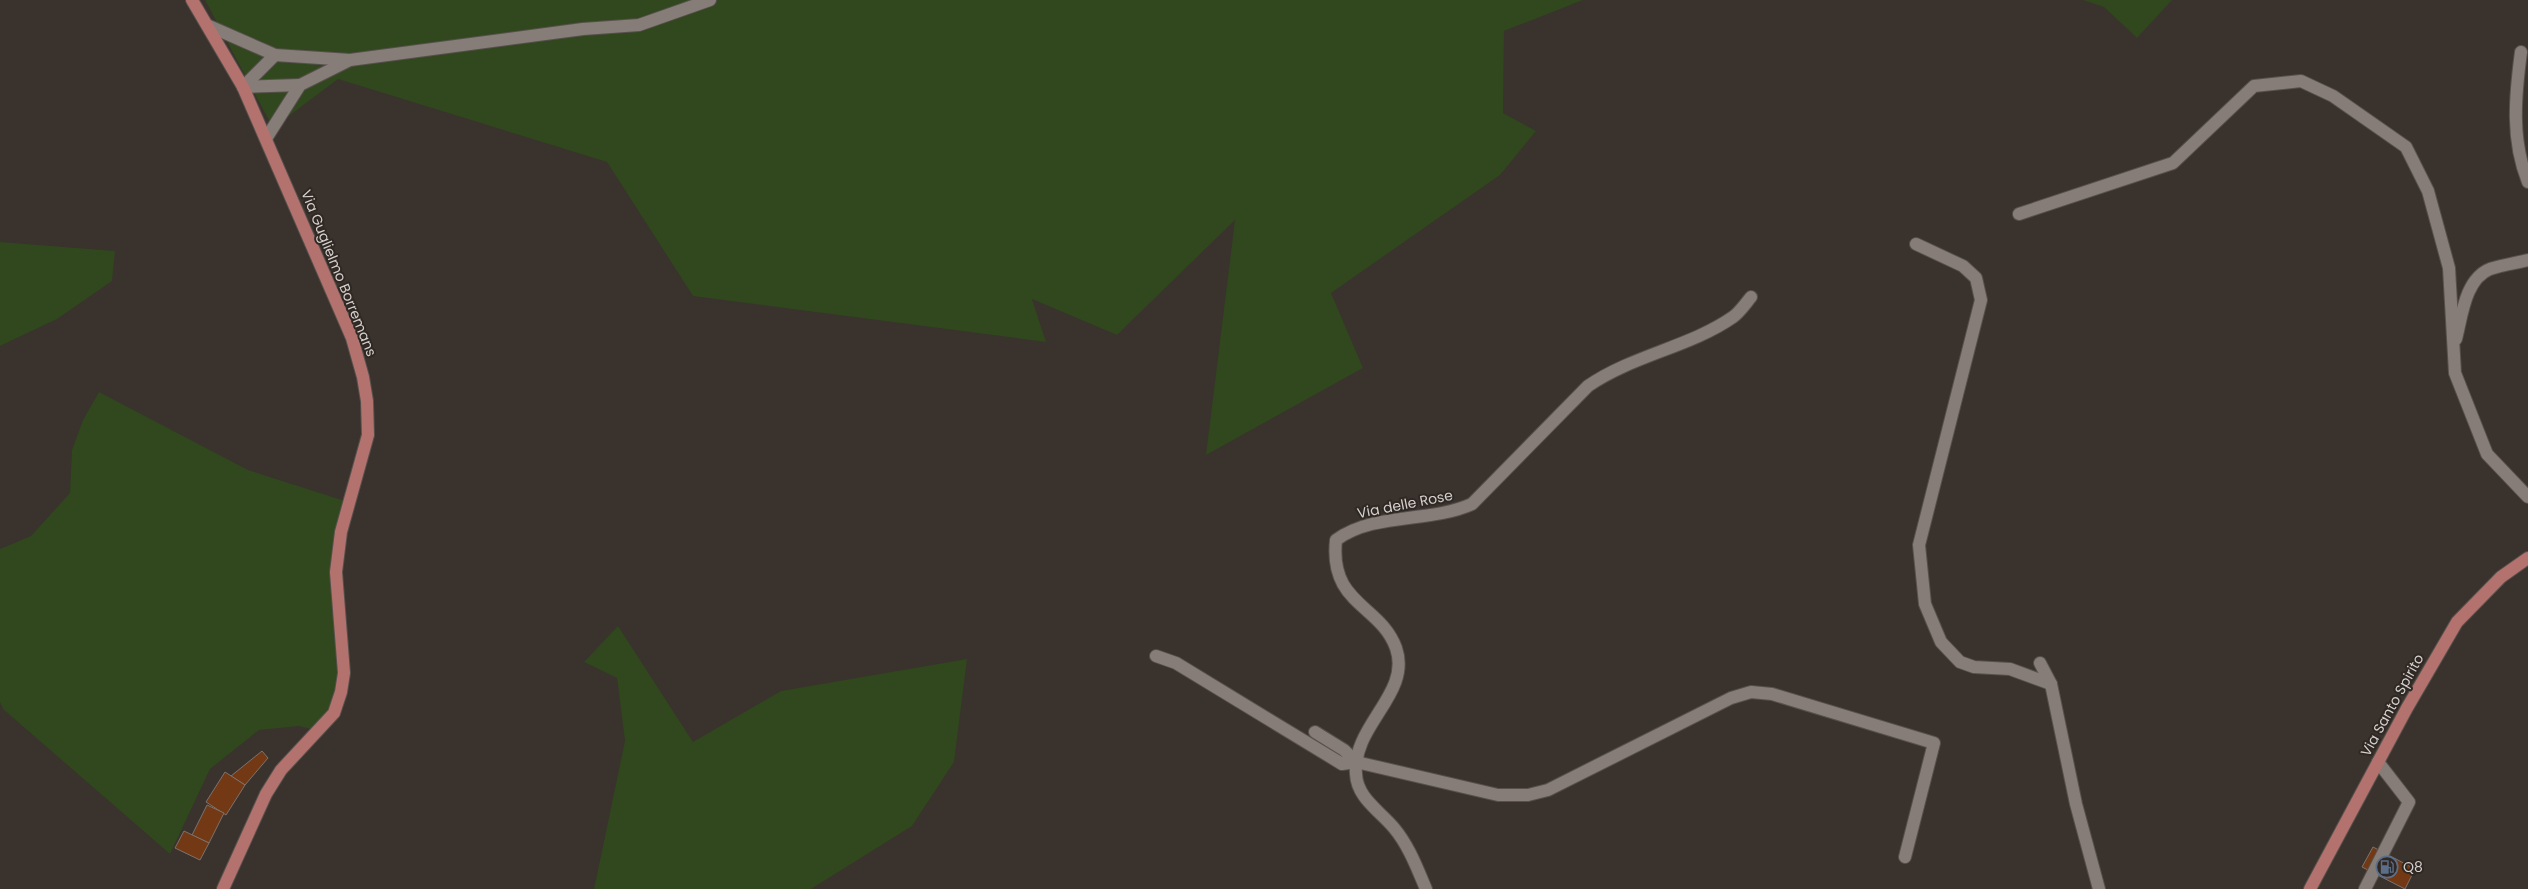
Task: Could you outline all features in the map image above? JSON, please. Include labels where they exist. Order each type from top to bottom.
[{"type":"main road","name":"Via Guglielmo Borremans","points":[[192,0],[209,26],[243,87],[267,137],[352,338],[363,377],[368,435],[341,532],[336,572],[344,673],[341,692],[334,713],[281,770],[266,794],[223,889]]},
{"type":"main road","name":"Via Santo Spirito","points":[[2310,889],[2378,762],[2457,622],[2500,577],[2528,558]]},
{"type":"street","points":[[209,26],[275,55],[350,60],[583,29],[639,25],[710,0]]},
{"type":"street","points":[[2521,52],[2515,97],[2516,136],[2528,182]]},
{"type":"street","points":[[243,87],[275,55]]},
{"type":"street","points":[[243,87],[300,85],[350,60]]},
{"type":"street","points":[[2019,214],[2173,163],[2254,86],[2301,81],[2334,96],[2406,147],[2428,190],[2448,268],[2455,373],[2488,454],[2528,497]]},
{"type":"street","points":[[267,137],[300,85]]},
{"type":"street","points":[[1916,244],[1963,266],[1976,278],[1981,300],[1919,545],[1925,604],[1941,642],[1960,662],[1974,667],[2010,668],[2051,684]]},
{"type":"street","points":[[2453,349],[2469,293],[2475,280],[2489,269],[2528,260]]},
{"type":"street","name":"Via delle Rose","points":[[1426,889],[1409,851],[1394,828],[1359,790],[1356,776],[1358,748],[1394,686],[1400,665],[1389,634],[1359,604],[1340,578],[1335,552],[1336,540],[1348,532],[1373,525],[1455,512],[1472,504],[1588,386],[1609,371],[1712,329],[1735,316],[1751,297]]},
{"type":"street","points":[[1156,656],[1176,663],[1342,764],[1356,762],[1498,795],[1528,795],[1548,790],[1731,698],[1751,692],[1772,694],[1934,743],[1905,857]]},
{"type":"street","points":[[2040,663],[2051,684],[2076,804],[2098,889]]},
{"type":"street","points":[[1315,732],[1344,750],[1356,762]]},
{"type":"street","points":[[2365,889],[2409,802],[2378,762]]},
{"type":"green space","points":[[205,0],[1583,0],[1504,31],[1503,113],[1536,131],[1500,175],[1331,293],[1363,368],[1206,455],[1235,220],[1117,335],[1032,299],[1046,342],[693,296],[607,162],[338,79],[273,128]]},
{"type":"green space","points":[[2083,0],[2172,0],[2137,38],[2104,7]]},
{"type":"green space","points":[[0,242],[115,251],[112,281],[57,319],[0,346]]},
{"type":"green space","points":[[99,392],[248,470],[348,502],[341,532],[341,692],[319,731],[299,726],[259,730],[210,769],[170,854],[3,709],[0,702],[0,549],[31,536],[70,493],[72,450],[83,420]]},
{"type":"green space","points":[[618,626],[693,742],[781,691],[967,659],[954,762],[912,826],[811,889],[594,889],[625,741],[617,678],[584,662]]},
{"type":"building","points":[[262,751],[268,758],[245,785],[231,776]]},
{"type":"building","points":[[225,772],[245,785],[226,815],[206,802]]},
{"type":"building","points":[[207,805],[224,813],[209,843],[192,835]]},
{"type":"building","points":[[184,831],[209,843],[200,860],[175,848]]},
{"type":"building","points":[[2373,847],[2415,869],[2405,889],[2362,867]]},
{"type":"place","name":"Q8","points":[[2387,867]]}]
